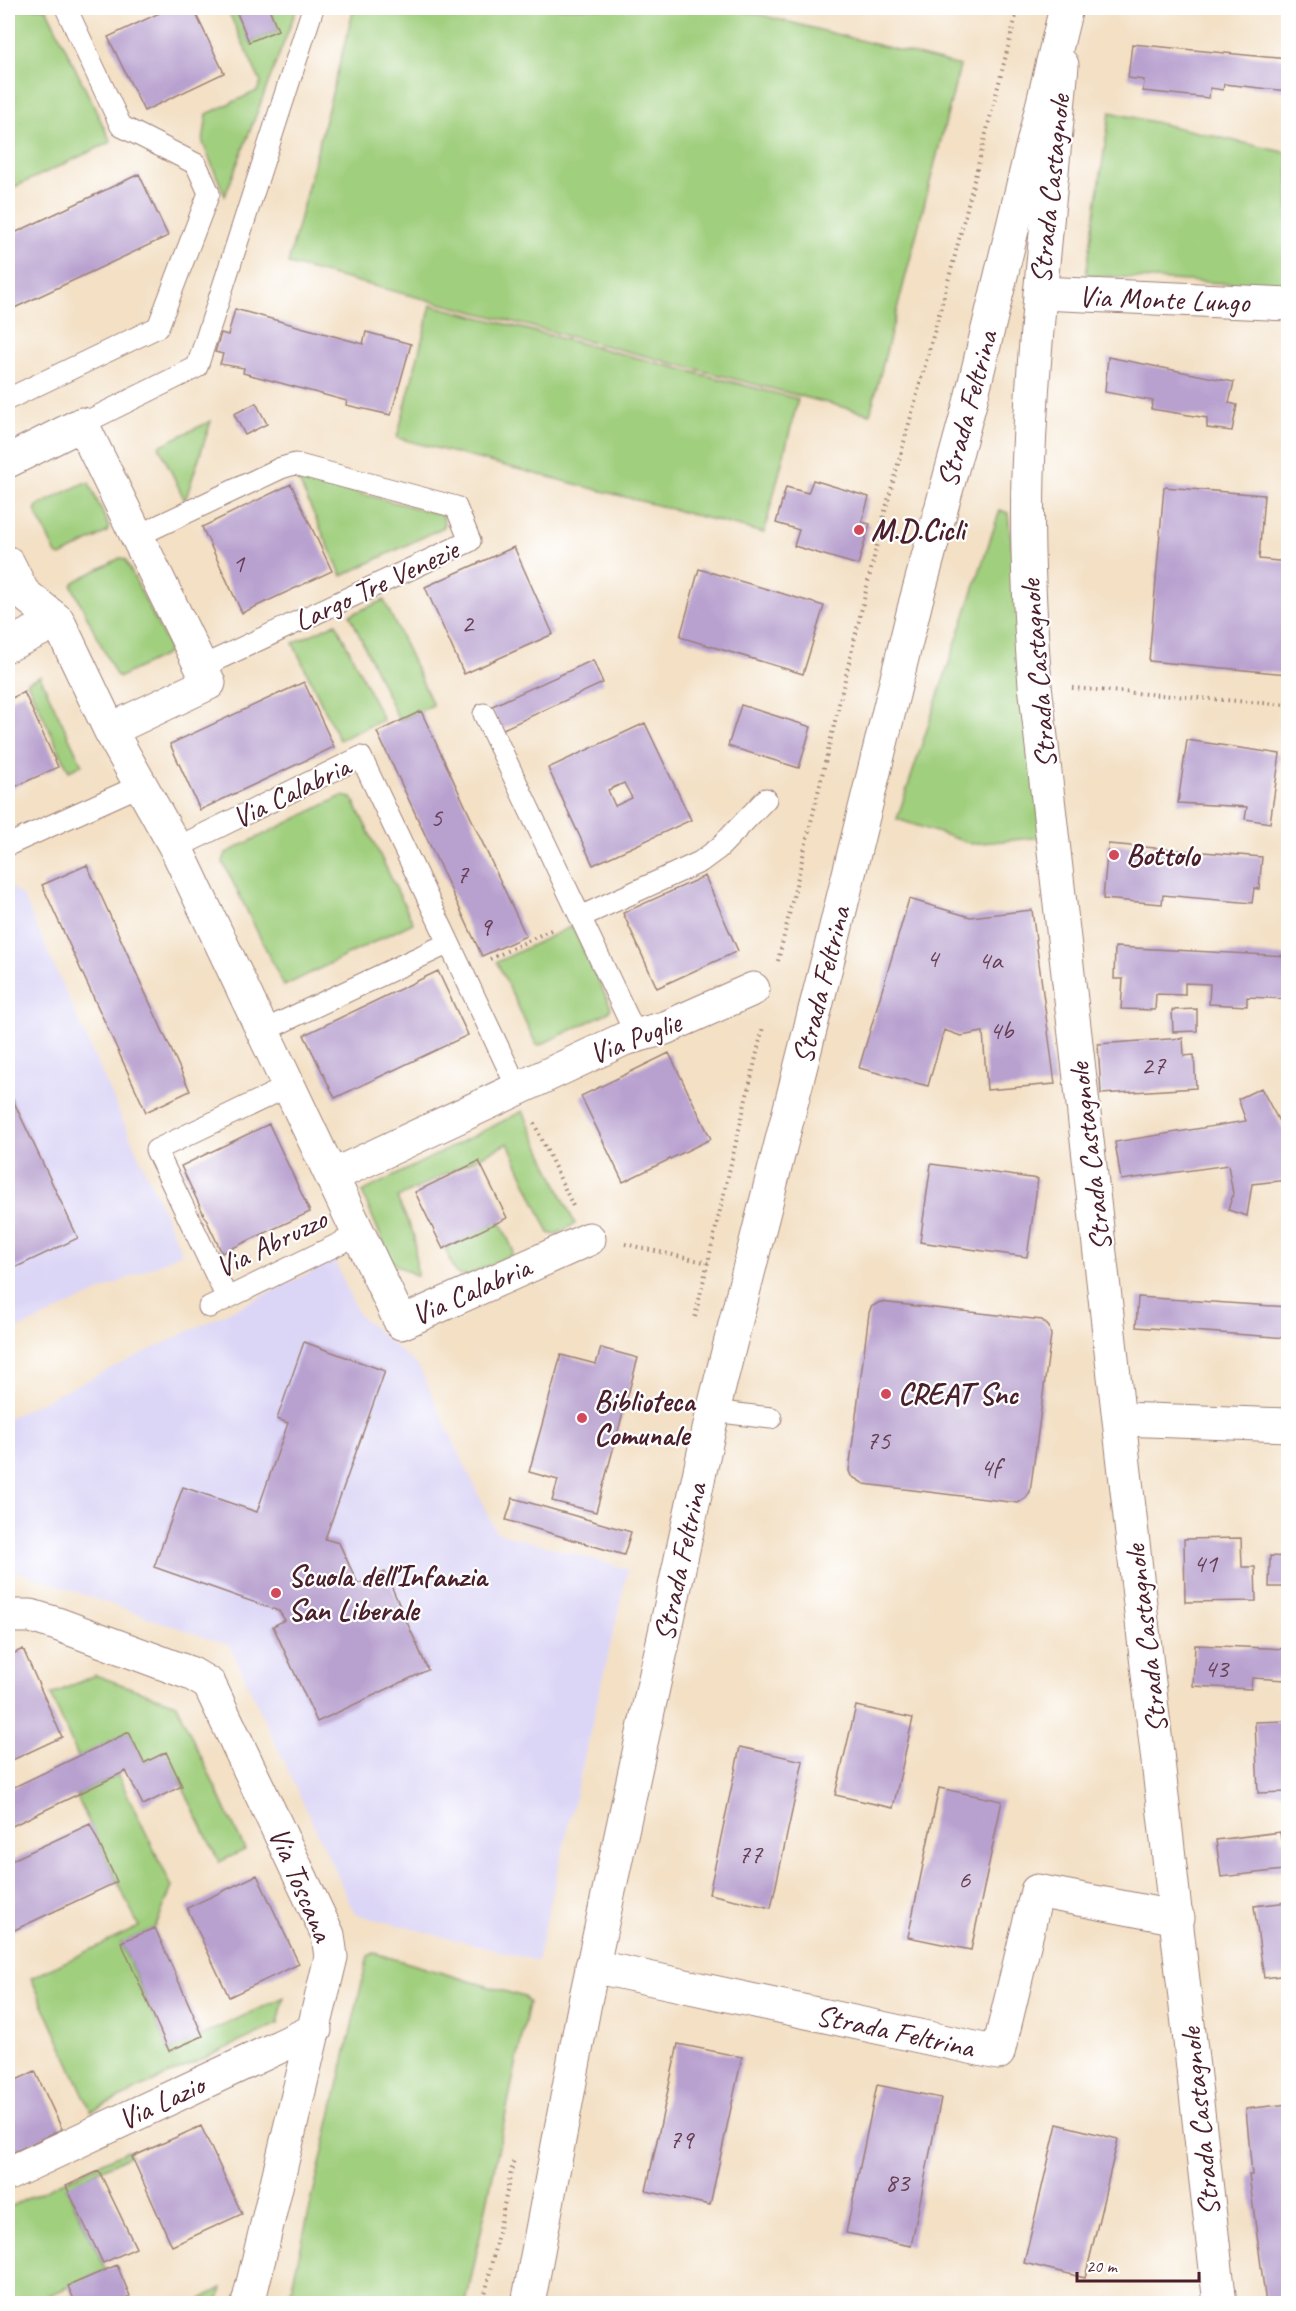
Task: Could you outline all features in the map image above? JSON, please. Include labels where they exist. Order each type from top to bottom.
[{"type":"main road","name":"Strada Castagnole","points":[[1067,8],[1040,293],[1029,450],[1030,615],[1035,685],[1178,1918],[1220,2304]]},
{"type":"main road","name":"Strada Feltrina","points":[[528,2297],[592,1966],[713,1411],[916,601],[970,403],[1067,8]]},
{"type":"main road","name":"Via Monte Lungo","points":[[1040,293],[1288,304]]},
{"type":"main road","points":[[8,460],[82,424],[209,682],[110,730],[58,621],[23,593],[8,563]]},
{"type":"main road","points":[[8,645],[58,621]]},
{"type":"main road","name":"Via Calabria","points":[[110,730],[176,848],[401,1323],[589,1239]]},
{"type":"main road","name":"Via Puglie","points":[[332,1176],[517,1087],[624,1039],[665,1028],[753,989]]},
{"type":"main road","points":[[1120,1419],[1288,1425]]},
{"type":"main road","name":"Via Toscana","points":[[8,1616],[31,1616],[57,1624],[192,1674],[209,1684],[328,1935],[331,1957],[248,2304]]},
{"type":"main road","name":"Strada Feltrina","points":[[592,1966],[998,2054],[1036,1891],[1178,1918]]},
{"type":"main road","name":"Via Lazio","points":[[8,2174],[315,2030]]},
{"type":"lane","points":[[8,399],[158,327],[209,193],[196,164],[121,126],[66,8]]},
{"type":"lane","points":[[82,424],[197,367],[314,8]]},
{"type":"lane","name":"Largo Tre Venezie","points":[[137,536],[281,468],[295,464],[456,507],[470,541],[201,667]]},
{"type":"lane","points":[[484,714],[636,1035]]},
{"type":"lane","name":"Via Calabria","points":[[176,848],[361,758],[448,943]]},
{"type":"lane","points":[[8,845],[141,785]]},
{"type":"lane","points":[[580,917],[700,862],[719,848],[766,799]]},
{"type":"lane","points":[[263,1031],[448,943],[517,1087]]},
{"type":"lane","name":"Via Abruzzo","points":[[289,1086],[156,1150],[218,1303],[358,1234]]},
{"type":"lane","points":[[713,1411],[771,1418]]},
{"type":"path","points":[[1035,685],[1288,705]]},
{"type":"path","points":[[462,972],[580,917]]},
{"type":"path","points":[[517,1087],[589,1239],[608,1240],[747,1273]]},
{"type":"shaded area","points":[[8,885],[23,896],[182,1253],[8,1334]]},
{"type":"shaded area","points":[[335,1261],[358,1314],[419,1367],[496,1532],[628,1569],[537,1961],[355,1914],[230,1646],[16,1571],[8,1575],[8,1418]]},
{"type":"green space","points":[[8,8],[46,8],[111,142],[8,190]]},
{"type":"green space","points":[[234,8],[250,42],[278,30],[269,8],[297,8],[225,196],[203,143],[207,114],[257,91],[261,83],[230,15]]},
{"type":"green space","points":[[354,8],[734,8],[960,66],[870,414],[288,264]]},
{"type":"green space","points":[[1110,112],[1288,153],[1288,287],[1086,275]]},
{"type":"green space","points":[[431,305],[798,399],[764,533],[397,438]]},
{"type":"green space","points":[[211,421],[185,501],[159,446]]},
{"type":"green space","points":[[297,477],[443,515],[444,527],[342,576]]},
{"type":"green space","points":[[84,483],[89,483],[109,527],[107,532],[61,556],[56,554],[35,510],[37,506]]},
{"type":"green space","points":[[1000,510],[1008,513],[1042,837],[972,844],[897,819]]},
{"type":"green space","points":[[120,558],[125,559],[169,648],[167,654],[120,677],[116,675],[72,586],[74,582]]},
{"type":"green space","points":[[384,600],[433,705],[399,721],[350,615]]},
{"type":"green space","points":[[336,623],[383,720],[339,740],[293,643]]},
{"type":"green space","points":[[40,676],[82,765],[69,771],[27,682]]},
{"type":"green space","points":[[342,796],[352,798],[413,923],[284,986],[223,862],[226,853]]},
{"type":"green space","points":[[572,926],[611,1007],[609,1012],[540,1045],[536,1044],[497,962]]},
{"type":"green space","points":[[523,1111],[575,1224],[555,1235],[549,1233],[508,1143],[397,1198],[414,1235],[417,1276],[396,1265],[390,1258],[362,1192]]},
{"type":"green space","points":[[500,1221],[513,1250],[512,1255],[469,1275],[459,1275],[455,1272],[445,1248]]},
{"type":"green space","points":[[95,1675],[176,1704],[245,1850],[219,1862],[166,1753],[144,1763],[129,1732],[78,1757],[51,1695]]},
{"type":"green space","points":[[118,1775],[172,1887],[155,1928],[121,1943],[169,2051],[284,1997],[278,2024],[91,2111],[31,1978],[139,1927],[76,1795]]},
{"type":"green space","points":[[374,1953],[524,1997],[529,2003],[466,2303],[288,2303],[368,1956]]},
{"type":"green space","points":[[128,2150],[131,2155],[66,2187],[106,2270],[32,2303],[8,2304],[8,2208]]},
{"type":"green space","points":[[222,2288],[218,2303],[200,2303],[201,2299]]},
{"type":"building","points":[[170,8],[193,8],[224,73],[144,111],[108,37]]},
{"type":"building","points":[[235,8],[269,8],[278,30],[249,42]]},
{"type":"building","points":[[1132,44],[1288,59],[1288,91],[1224,84],[1223,90],[1210,88],[1209,98],[1143,91],[1144,80],[1128,78]]},
{"type":"building","points":[[139,174],[168,236],[8,311],[8,236]]},
{"type":"building","points":[[235,309],[363,344],[366,332],[411,344],[391,415],[346,405],[347,401],[243,373],[244,368],[220,364],[223,354],[215,352],[221,333],[228,335]]},
{"type":"building","points":[[1108,357],[1234,382],[1229,403],[1237,405],[1232,431],[1207,428],[1207,418],[1151,409],[1153,401],[1105,392]]},
{"type":"building","points":[[256,403],[267,424],[245,435],[234,414]]},
{"type":"building","points":[[813,480],[869,497],[862,522],[870,524],[858,565],[794,546],[799,530],[776,523],[786,487],[808,493]]},
{"type":"building","points":[[291,484],[332,571],[242,613],[202,527]]},
{"type":"building","points":[[1164,487],[1264,495],[1259,559],[1288,562],[1288,674],[1149,661]]},
{"type":"building","points":[[514,547],[553,634],[464,674],[425,587]]},
{"type":"building","points":[[699,569],[824,606],[803,674],[680,637]]},
{"type":"building","points":[[593,660],[603,683],[501,730],[490,707]]},
{"type":"building","points":[[304,682],[334,747],[200,810],[170,744]]},
{"type":"building","points":[[24,692],[58,767],[8,790],[8,700]]},
{"type":"building","points":[[741,705],[811,727],[799,768],[728,746]]},
{"type":"building","points":[[421,711],[526,936],[482,956],[377,732]]},
{"type":"building","points":[[645,723],[691,820],[593,865],[548,768]],"holes":[[[624,783],[632,798],[615,806],[608,790]]]},
{"type":"building","points":[[1187,740],[1280,754],[1270,823],[1245,819],[1247,807],[1178,803]]},
{"type":"building","points":[[1108,844],[1262,857],[1259,889],[1254,888],[1252,903],[1163,895],[1162,904],[1103,899]]},
{"type":"building","points":[[87,865],[190,1091],[146,1112],[42,885]]},
{"type":"building","points":[[705,876],[738,951],[657,988],[623,913]]},
{"type":"building","points":[[909,899],[970,917],[1032,910],[1055,1084],[987,1090],[983,1032],[961,1036],[944,1030],[928,1086],[859,1068]]},
{"type":"building","points":[[1115,947],[1288,956],[1288,999],[1247,997],[1247,1006],[1209,1004],[1210,984],[1185,983],[1185,995],[1156,994],[1155,1010],[1121,1009],[1123,979],[1114,979]]},
{"type":"building","points":[[438,971],[468,1035],[335,1098],[304,1035]]},
{"type":"building","points":[[1197,1009],[1197,1031],[1173,1032],[1172,1010]]},
{"type":"building","points":[[1183,1038],[1184,1056],[1194,1055],[1196,1088],[1101,1094],[1098,1044]]},
{"type":"building","points":[[669,1053],[711,1139],[623,1182],[581,1096]]},
{"type":"building","points":[[1261,1088],[1288,1138],[1288,1180],[1252,1184],[1247,1216],[1228,1210],[1233,1194],[1228,1165],[1121,1180],[1115,1142],[1246,1121],[1238,1099]]},
{"type":"building","points":[[11,1096],[78,1238],[8,1271],[8,1098]]},
{"type":"building","points":[[269,1124],[310,1212],[222,1253],[181,1166]]},
{"type":"building","points":[[479,1161],[507,1218],[443,1249],[415,1192]]},
{"type":"building","points":[[931,1164],[1038,1179],[1027,1257],[920,1242]]},
{"type":"building","points":[[1138,1297],[1288,1307],[1288,1338],[1136,1327]]},
{"type":"building","points":[[880,1302],[1042,1320],[1049,1327],[1051,1335],[1030,1492],[1026,1498],[1018,1503],[864,1484],[851,1476],[849,1471],[869,1313],[871,1307]]},
{"type":"building","points":[[304,1342],[385,1371],[325,1539],[339,1543],[358,1584],[385,1572],[428,1670],[317,1722],[273,1626],[285,1620],[279,1611],[154,1567],[183,1487],[257,1512],[288,1423],[277,1419]]},
{"type":"building","name":"Biblioteca Comunale","points":[[601,1348],[638,1358],[596,1512],[552,1501],[558,1480],[529,1472],[561,1355],[596,1364]]},
{"type":"building","points":[[513,1498],[631,1532],[624,1555],[506,1520]]},
{"type":"building","points":[[1241,1538],[1242,1567],[1255,1567],[1256,1601],[1185,1602],[1184,1539]]},
{"type":"building","points":[[1270,1556],[1288,1557],[1288,1587],[1269,1587]]},
{"type":"building","points":[[1195,1645],[1288,1649],[1287,1680],[1252,1678],[1251,1689],[1193,1686]]},
{"type":"building","points":[[23,1649],[62,1737],[8,1762],[8,1656]]},
{"type":"building","points":[[856,1706],[913,1718],[893,1808],[835,1795]]},
{"type":"building","points":[[1288,1721],[1288,1792],[1258,1793],[1255,1722]]},
{"type":"building","points":[[129,1732],[144,1763],[166,1752],[182,1786],[143,1805],[126,1771],[8,1828],[8,1790]]},
{"type":"building","points":[[740,1747],[803,1761],[771,1908],[709,1894]]},
{"type":"building","points":[[939,1788],[1002,1801],[971,1950],[908,1937]]},
{"type":"building","points":[[90,1824],[117,1882],[8,1933],[8,1862]]},
{"type":"building","points":[[1280,1832],[1281,1839],[1288,1838],[1288,1864],[1284,1865],[1284,1870],[1221,1877],[1216,1840]]},
{"type":"building","points":[[257,1875],[299,1964],[229,1997],[187,1908]]},
{"type":"building","points":[[1288,1902],[1288,1975],[1264,1978],[1254,1906]]},
{"type":"building","points":[[155,1928],[203,2036],[169,2051],[121,1942]]},
{"type":"building","points":[[678,2044],[742,2057],[710,2205],[646,2191]]},
{"type":"building","points":[[35,2071],[62,2129],[8,2155],[8,2084]]},
{"type":"building","points":[[877,2085],[941,2098],[911,2246],[846,2233]]},
{"type":"building","points":[[1288,2104],[1288,2304],[1266,2304],[1249,2175],[1252,2175],[1246,2109]]},
{"type":"building","points":[[1057,2124],[1118,2139],[1085,2278],[1024,2263]]},
{"type":"building","points":[[201,2126],[242,2214],[172,2246],[132,2157]]},
{"type":"building","points":[[99,2171],[136,2248],[103,2263],[66,2186]]},
{"type":"building","points":[[117,2265],[130,2296],[114,2304],[76,2304],[68,2286]]},
{"type":"place","name":"M.D.Cicli","points":[[859,530]]},
{"type":"place","name":"Bottolo","points":[[1114,855]]},
{"type":"place","name":"CREAT Snc","points":[[886,1394]]},
{"type":"place","name":"Biblioteca Comunale","points":[[582,1418]]},
{"type":"place","name":"Scuola dell'Infanzia San Liberale","points":[[276,1593]]}]
